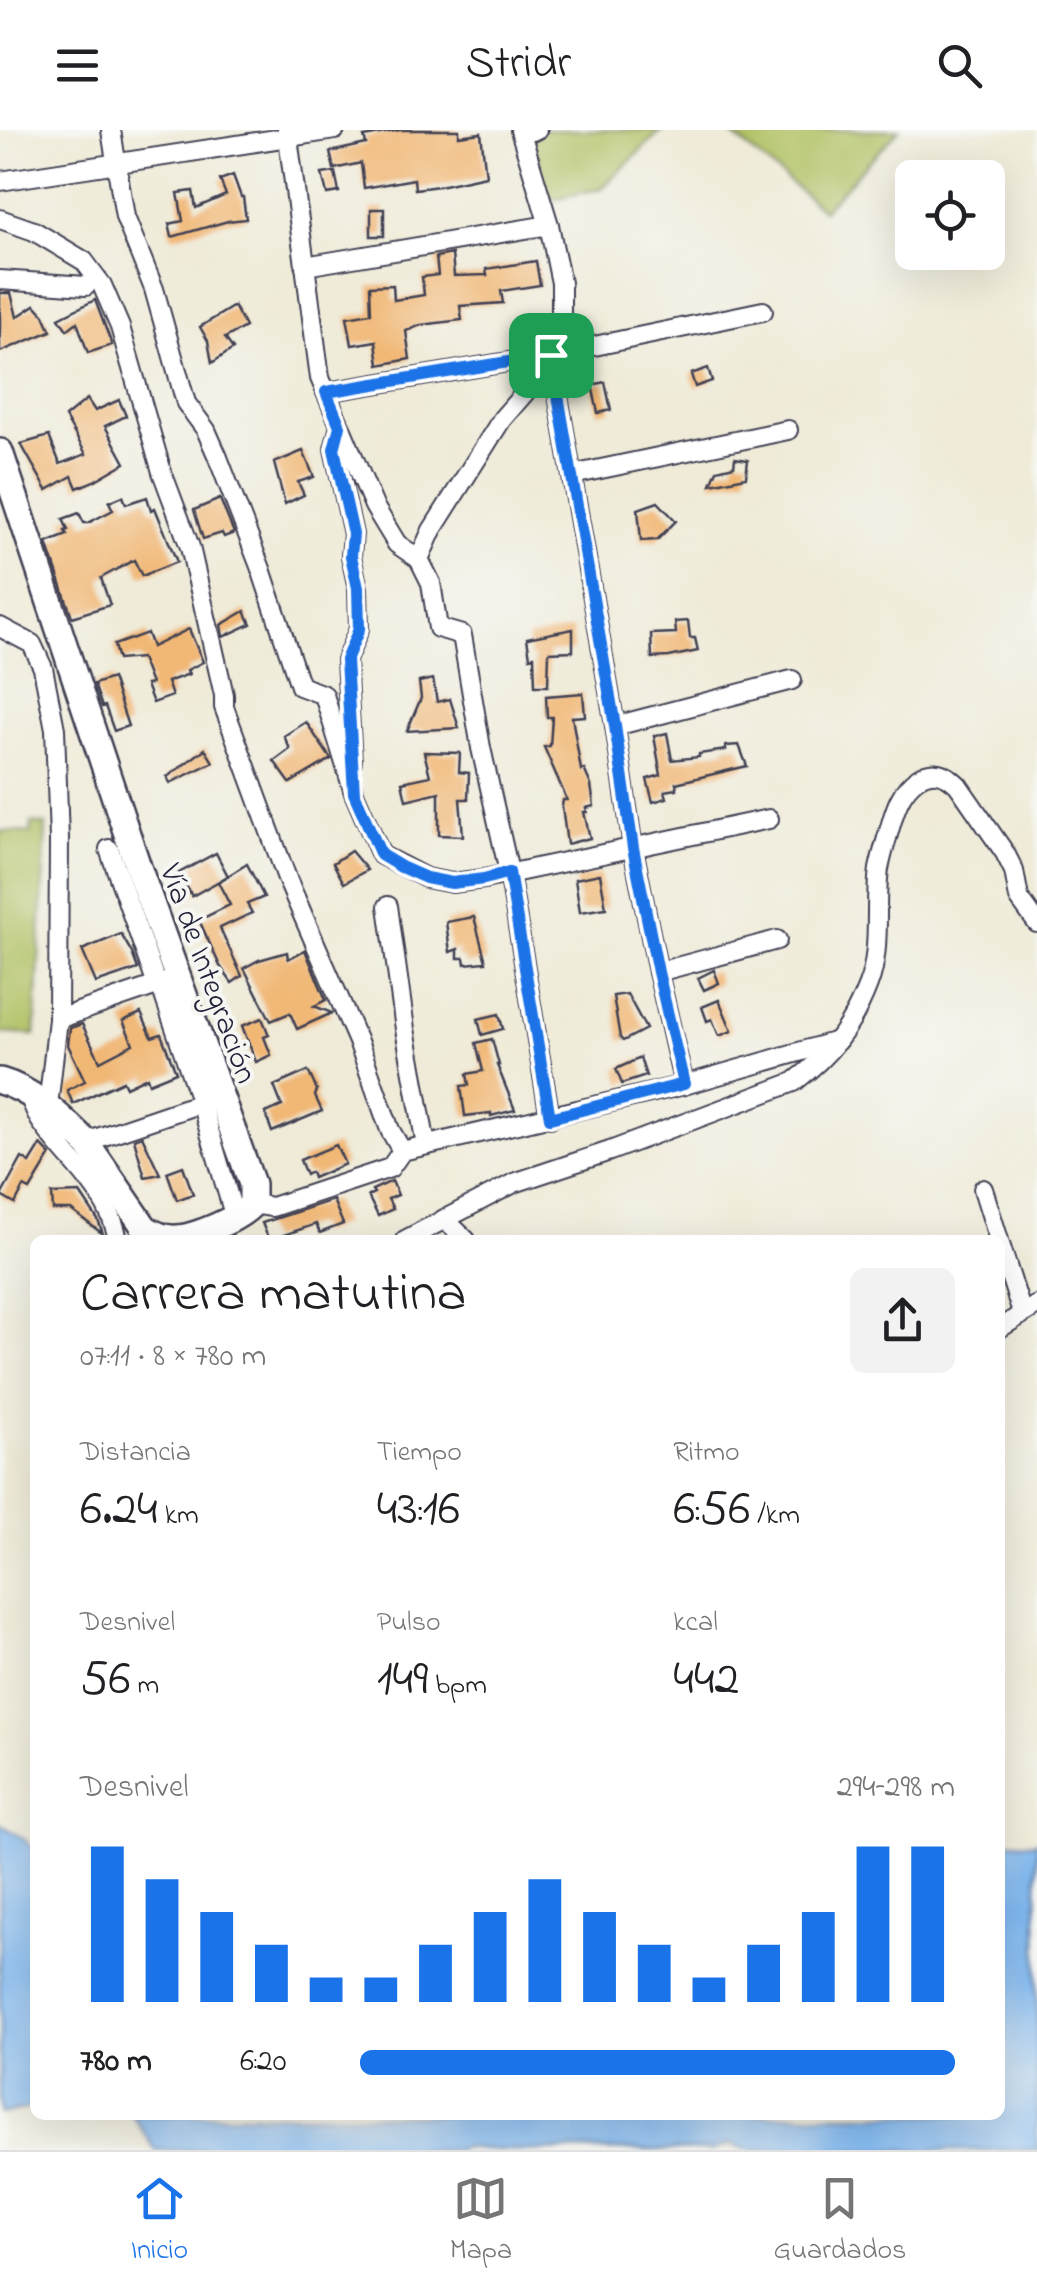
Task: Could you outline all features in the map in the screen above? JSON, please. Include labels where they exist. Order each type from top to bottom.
[{"type":"main road","name":"Vía de Integración","points":[[0,452],[6,488],[252,1184],[244,1211]]},
{"type":"main road","points":[[0,1081],[38,1099],[86,1142],[152,1235]]},
{"type":"main road","points":[[188,1235],[244,1211]]},
{"type":"street","points":[[111,130],[125,217],[154,290],[186,402],[206,430],[217,455],[300,686],[324,695],[354,793],[381,855],[426,878],[452,883],[769,818]]},
{"type":"street","points":[[0,181],[287,134],[335,130]]},
{"type":"street","points":[[419,558],[432,530],[502,419],[546,368],[561,329],[561,283],[531,131]]},
{"type":"street","points":[[287,134],[320,378],[374,506],[398,544],[419,558],[430,583],[438,628],[462,634],[509,872],[550,1118]]},
{"type":"street","points":[[0,219],[34,231],[84,260],[102,285],[120,327],[162,472],[190,547],[224,707],[288,882],[402,1151]]},
{"type":"street","points":[[304,266],[549,226]]},
{"type":"street","points":[[0,280],[86,286]]},
{"type":"street","points":[[326,392],[551,355],[763,311]]},
{"type":"street","points":[[551,355],[633,848],[684,1084]]},
{"type":"street","points":[[340,426],[334,449],[353,534],[351,556],[358,588],[359,629],[346,660],[354,793]]},
{"type":"street","points":[[572,476],[788,430]]},
{"type":"street","points":[[0,627],[32,644],[43,668],[55,728],[58,1019],[38,1099],[40,1120],[96,1188],[117,1235]]},
{"type":"street","points":[[615,726],[792,680]]},
{"type":"street","points":[[414,1235],[514,1183],[794,1082],[819,1063],[855,1015],[870,980],[880,868],[892,820],[902,793],[928,772],[949,776],[958,785],[1006,854],[1014,870],[1019,898],[1037,923]]},
{"type":"street","points":[[109,849],[244,1211],[272,1208],[390,1168],[402,1151],[550,1118],[837,1042]]},
{"type":"street","points":[[388,906],[426,1146]]},
{"type":"street","points":[[658,972],[776,940]]},
{"type":"street","points":[[58,1019],[160,984]]},
{"type":"street","points":[[86,1142],[202,1102]]},
{"type":"street","points":[[983,1189],[998,1235]]},
{"type":"street","points":[[444,1219],[461,1235]]},
{"type":"street","points":[[1005,1254],[1029,1309],[1005,1325]]},
{"type":"green space","points":[[530,130],[662,130],[602,188],[550,200]]},
{"type":"green space","points":[[727,130],[899,130],[823,210]]},
{"type":"green space","points":[[31,823],[46,825],[35,1035],[0,1033],[0,831],[31,833]]},
{"type":"water","points":[[0,1824],[30,1846],[30,2108],[0,2114]]},
{"type":"water","points":[[1005,1841],[1037,1841],[1037,2150],[752,2150],[730,2144],[712,2150],[156,2150],[135,2120],[1005,2120]]},
{"type":"building","points":[[400,130],[459,130],[459,136],[481,133],[486,176],[415,189],[414,179],[364,188],[361,163],[334,169],[330,152],[366,144],[364,137]]},
{"type":"building","points":[[335,172],[339,192],[327,194],[322,174]]},
{"type":"building","points":[[233,175],[243,197],[246,219],[172,237],[169,224],[183,221],[178,193],[193,191],[196,208],[226,195],[220,180]]},
{"type":"building","points":[[371,209],[384,209],[384,236],[371,236]]},
{"type":"building","points":[[452,254],[454,276],[487,275],[486,269],[536,261],[540,285],[501,291],[503,303],[460,306],[462,320],[406,331],[410,359],[379,365],[376,341],[352,345],[347,317],[371,313],[370,286],[393,285],[394,300],[424,295],[422,277],[438,275],[436,257]]},
{"type":"building","points":[[0,293],[11,293],[17,317],[35,305],[51,331],[0,352]]},
{"type":"building","points":[[95,300],[112,345],[88,353],[77,322],[67,330],[59,318]]},
{"type":"building","points":[[234,306],[245,327],[225,338],[233,349],[212,363],[208,341],[200,327]]},
{"type":"building","points":[[708,368],[712,381],[695,387],[691,374]]},
{"type":"building","points":[[605,382],[611,410],[598,413],[592,385]]},
{"type":"building","points":[[87,399],[95,411],[119,400],[126,416],[105,426],[125,463],[77,488],[72,476],[47,490],[21,444],[49,436],[60,464],[86,454],[65,417]]},
{"type":"building","points":[[303,451],[314,477],[298,482],[304,495],[285,504],[274,463]]},
{"type":"building","points":[[735,458],[748,460],[746,477],[711,484],[717,470],[734,466]]},
{"type":"building","points":[[123,496],[126,504],[147,497],[177,562],[142,576],[134,560],[101,578],[110,605],[72,617],[47,543],[67,535],[63,519],[79,513],[88,523],[113,510],[109,502]]},
{"type":"building","points":[[220,499],[234,533],[203,539],[194,510]]},
{"type":"building","points":[[658,502],[676,521],[657,540],[641,541],[638,509]]},
{"type":"building","points":[[245,611],[251,624],[223,637],[221,625]]},
{"type":"building","points":[[688,621],[690,638],[695,638],[698,651],[652,658],[651,634],[676,633],[675,622]]},
{"type":"building","points":[[189,629],[203,662],[187,670],[189,674],[167,682],[172,696],[153,703],[141,658],[118,660],[114,645],[147,633],[152,647]]},
{"type":"building","points":[[573,629],[573,651],[549,652],[548,686],[535,686],[534,656],[530,657],[527,638]]},
{"type":"building","points":[[112,678],[128,726],[114,731],[94,684]]},
{"type":"building","points":[[433,679],[437,702],[450,699],[459,728],[407,731],[421,698],[419,682]]},
{"type":"building","points":[[583,693],[585,716],[572,717],[581,770],[584,769],[591,785],[594,806],[584,812],[590,838],[567,844],[562,806],[563,800],[567,800],[544,747],[550,746],[552,717],[547,717],[546,696]]},
{"type":"building","points":[[306,722],[331,759],[290,783],[274,761],[290,749],[284,736]]},
{"type":"building","points":[[667,733],[672,760],[739,745],[747,766],[676,783],[677,789],[665,791],[667,798],[653,802],[647,779],[661,775],[654,736]]},
{"type":"building","points":[[205,749],[213,762],[170,783],[167,777]]},
{"type":"building","points":[[424,752],[460,753],[459,772],[469,773],[468,799],[460,799],[463,836],[439,835],[439,792],[406,800],[402,782],[430,776]]},
{"type":"building","points":[[351,851],[367,870],[344,883],[333,863]]},
{"type":"building","points":[[216,853],[228,876],[192,896],[179,873]]},
{"type":"building","points":[[247,864],[264,897],[247,904],[252,913],[220,928],[242,976],[232,983],[199,920],[230,905],[218,882]]},
{"type":"building","points":[[600,874],[606,908],[580,912],[575,879]]},
{"type":"building","points":[[474,917],[486,962],[465,964],[464,958],[458,958],[458,949],[450,952],[446,922]]},
{"type":"building","points":[[121,934],[138,969],[96,983],[82,950]]},
{"type":"building","points":[[305,950],[326,1000],[314,1006],[332,1013],[297,1029],[290,1013],[271,1021],[244,968],[287,952],[288,959]]},
{"type":"building","points":[[714,970],[719,983],[704,990],[698,978]]},
{"type":"building","points":[[627,994],[646,1029],[623,1041],[613,996]]},
{"type":"building","points":[[719,1000],[732,1031],[719,1036],[702,1007]]},
{"type":"building","points":[[141,1013],[152,1037],[161,1034],[176,1072],[149,1083],[147,1077],[126,1087],[123,1081],[73,1104],[67,1090],[85,1081],[68,1045],[70,1028],[82,1024],[100,1061],[133,1044],[123,1021]]},
{"type":"building","points":[[499,1014],[503,1029],[482,1035],[478,1019]]},
{"type":"building","points":[[262,1018],[271,1055],[256,1062],[242,1026]]},
{"type":"building","points":[[492,1039],[497,1065],[515,1110],[491,1116],[465,1116],[461,1086],[469,1085],[467,1074],[483,1071],[476,1043]]},
{"type":"building","points":[[640,1058],[646,1076],[622,1084],[616,1069]]},
{"type":"building","points":[[308,1071],[322,1111],[272,1132],[265,1113],[282,1106],[274,1086]]},
{"type":"building","points":[[142,1136],[160,1174],[145,1177],[134,1139]]},
{"type":"building","points":[[41,1145],[51,1155],[30,1190],[24,1187],[15,1204],[1,1196],[22,1158],[30,1163]]},
{"type":"building","points":[[336,1145],[345,1164],[313,1178],[311,1172],[306,1175],[300,1160]]},
{"type":"building","points":[[183,1166],[193,1194],[177,1200],[167,1172]]},
{"type":"building","points":[[392,1181],[398,1195],[388,1199],[393,1209],[378,1216],[368,1196]]},
{"type":"building","points":[[80,1193],[103,1234],[71,1210],[53,1210],[52,1194]]},
{"type":"building","points":[[333,1200],[343,1224],[320,1233],[316,1224],[284,1235],[267,1235],[262,1223]]},
{"type":"route","points":[[551,355],[633,848],[684,1084],[550,1118],[509,872],[452,883],[426,878],[401,867],[381,855],[354,793],[346,660],[359,629],[358,588],[351,556],[353,534],[334,449],[340,426],[326,392],[551,355]]}]
